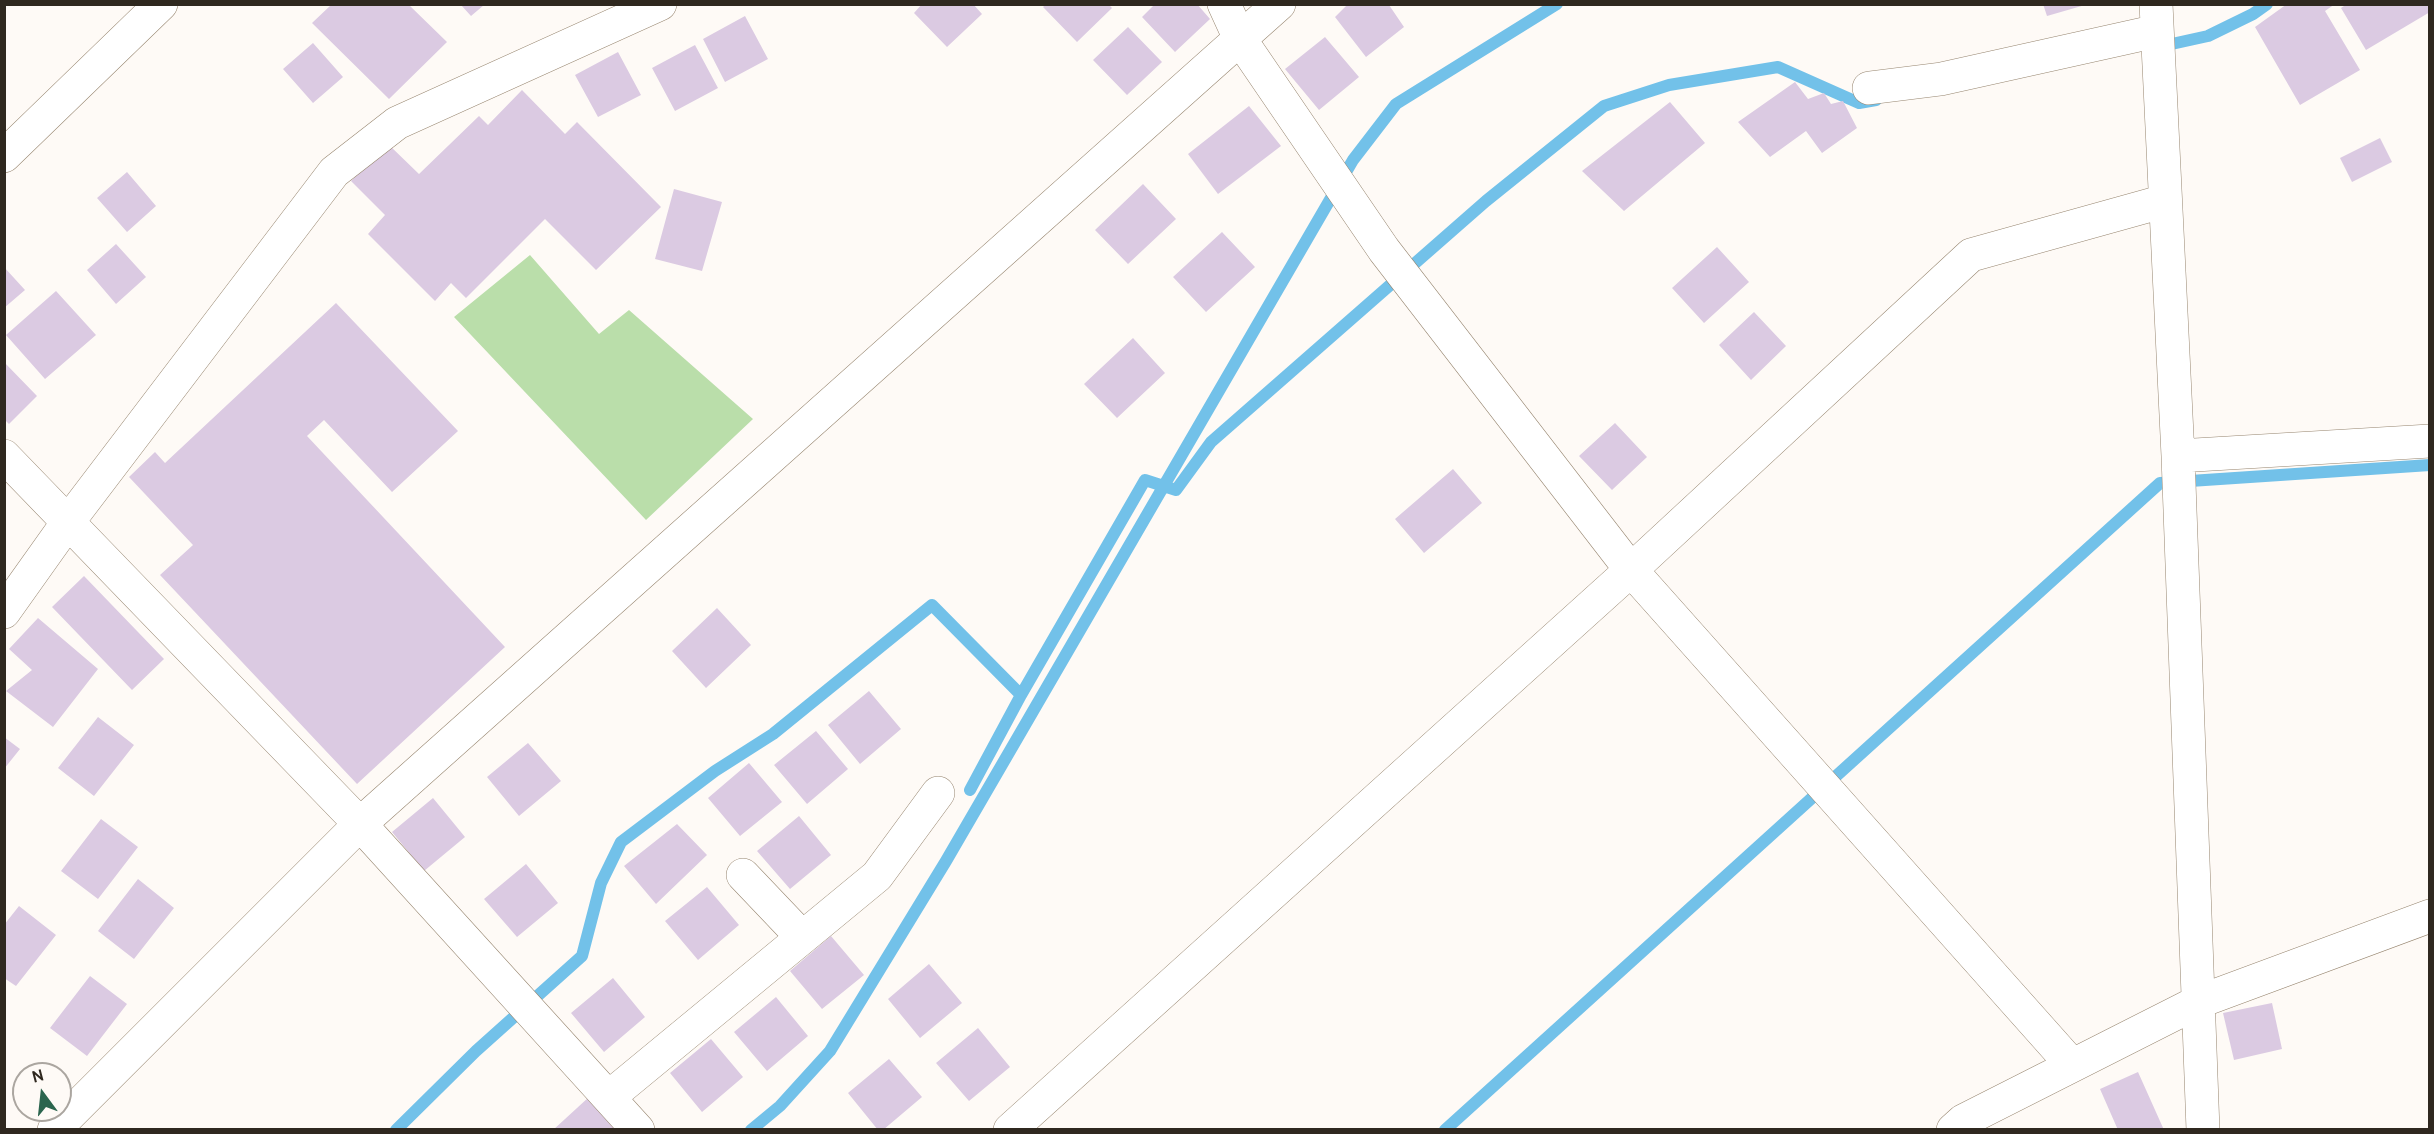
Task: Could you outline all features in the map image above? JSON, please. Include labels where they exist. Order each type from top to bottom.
[{"type":"street","points":[[4,156],[161,4]]},
{"type":"street","points":[[4,612],[68,522],[334,172],[397,123],[660,4]]},
{"type":"street","points":[[1224,4],[1240,39],[1384,250],[1631,570],[2072,1065]]},
{"type":"street","points":[[54,1130],[360,824],[1279,4]]},
{"type":"street","points":[[1869,88],[1941,79],[2156,18],[2178,456],[2203,1130]]},
{"type":"street","points":[[1010,1130],[1631,570],[1971,255],[2165,201]]},
{"type":"street","points":[[2178,456],[2430,441]]},
{"type":"street","points":[[4,456],[360,824],[638,1130]]},
{"type":"street","points":[[609,1097],[877,876],[938,793]]},
{"type":"street","points":[[743,875],[802,937]]},
{"type":"street","points":[[1953,1130],[1963,1120],[2198,1002],[2430,916]]},
{"type":"green space","points":[[530,255],[599,334],[629,310],[753,419],[646,520],[454,317]]},
{"type":"building","points":[[922,4],[973,4],[982,14],[947,47],[914,13]]},
{"type":"building","points":[[1046,4],[1108,4],[1112,8],[1077,42],[1043,7]]},
{"type":"building","points":[[1155,4],[1197,4],[1210,19],[1175,52],[1142,17]]},
{"type":"building","points":[[2043,4],[2085,4],[2085,5],[2047,16]]},
{"type":"building","points":[[2287,4],[2335,4],[2325,11],[2360,70],[2300,105],[2255,27]]},
{"type":"building","points":[[2347,4],[2430,4],[2430,12],[2366,50],[2341,8]]},
{"type":"building","points":[[331,5],[409,5],[447,42],[389,99],[312,23]]},
{"type":"building","points":[[461,5],[484,5],[471,16]]},
{"type":"building","points":[[1347,5],[1389,5],[1404,27],[1366,57],[1335,17]]},
{"type":"building","points":[[745,16],[768,59],[725,82],[703,39]]},
{"type":"building","points":[[1128,27],[1162,62],[1127,95],[1093,60]]},
{"type":"building","points":[[1325,37],[1359,77],[1319,110],[1285,69]]},
{"type":"building","points":[[313,43],[343,77],[313,103],[283,69]]},
{"type":"building","points":[[695,45],[718,88],[675,111],[652,68]]},
{"type":"building","points":[[618,52],[641,95],[598,117],[575,75]]},
{"type":"building","points":[[1795,82],[1808,99],[1824,93],[1831,104],[1843,101],[1857,128],[1822,153],[1806,131],[1770,157],[1738,122]]},
{"type":"building","points":[[522,90],[565,134],[577,122],[661,207],[596,270],[545,219],[466,298],[451,283],[435,301],[368,234],[385,215],[351,181],[388,144],[419,174],[479,116],[488,125]]},
{"type":"building","points":[[1670,102],[1705,143],[1624,211],[1582,171]]},
{"type":"building","points":[[1249,106],[1281,146],[1218,194],[1188,154]]},
{"type":"building","points":[[2380,138],[2392,162],[2352,182],[2340,158]]},
{"type":"building","points":[[127,172],[156,206],[127,232],[97,198]]},
{"type":"building","points":[[1143,184],[1176,219],[1128,264],[1095,230]]},
{"type":"building","points":[[674,189],[722,202],[702,271],[655,259]]},
{"type":"building","points":[[1222,232],[1255,267],[1206,312],[1173,277]]},
{"type":"building","points":[[116,244],[146,277],[116,304],[87,270]]},
{"type":"building","points":[[1717,247],[1749,282],[1704,323],[1672,288]]},
{"type":"building","points":[[4,267],[25,290],[4,308]]},
{"type":"building","points":[[56,291],[96,335],[45,379],[6,335]]},
{"type":"building","points":[[336,303],[458,431],[392,492],[324,420],[307,436],[505,647],[357,784],[160,575],[193,545],[129,477],[155,452],[165,463]]},
{"type":"building","points":[[1754,312],[1786,346],[1751,380],[1719,345]]},
{"type":"building","points":[[1133,338],[1165,373],[1117,418],[1084,384]]},
{"type":"building","points":[[4,362],[37,396],[9,424],[4,419]]},
{"type":"building","points":[[1615,423],[1647,457],[1612,490],[1579,456]]},
{"type":"building","points":[[1453,469],[1482,503],[1424,553],[1395,519]]},
{"type":"building","points":[[84,576],[164,659],[132,690],[52,607]]},
{"type":"building","points":[[717,608],[751,645],[706,688],[672,651]]},
{"type":"building","points":[[38,618],[98,669],[53,727],[6,691],[32,670],[9,649]]},
{"type":"building","points":[[869,691],[901,729],[860,764],[828,725]]},
{"type":"building","points":[[98,717],[134,745],[94,796],[58,768]]},
{"type":"building","points":[[816,731],[848,769],[807,804],[774,765]]},
{"type":"building","points":[[4,737],[20,749],[4,769]]},
{"type":"building","points":[[528,743],[561,781],[519,816],[487,777]]},
{"type":"building","points":[[749,763],[782,802],[740,836],[708,798]]},
{"type":"building","points":[[433,798],[465,837],[424,871],[392,832]]},
{"type":"building","points":[[799,816],[831,855],[790,889],[757,851]]},
{"type":"building","points":[[101,819],[138,847],[98,899],[61,871]]},
{"type":"building","points":[[677,824],[707,855],[656,904],[624,866]]},
{"type":"building","points":[[526,864],[558,903],[517,937],[484,899]]},
{"type":"building","points":[[138,879],[174,908],[134,959],[98,931]]},
{"type":"building","points":[[707,887],[739,925],[698,960],[665,921]]},
{"type":"building","points":[[19,906],[56,935],[16,986],[4,978],[4,925]]},
{"type":"building","points":[[831,936],[864,975],[822,1009],[790,971]]},
{"type":"building","points":[[929,964],[962,1003],[920,1038],[888,999]]},
{"type":"building","points":[[90,976],[127,1004],[87,1056],[50,1028]]},
{"type":"building","points":[[613,978],[645,1017],[604,1052],[571,1013]]},
{"type":"building","points":[[776,997],[808,1036],[767,1071],[734,1032]]},
{"type":"building","points":[[2272,1003],[2282,1049],[2234,1060],[2223,1013]]},
{"type":"building","points":[[978,1028],[1010,1067],[969,1101],[936,1063]]},
{"type":"building","points":[[711,1039],[743,1077],[702,1112],[670,1073]]},
{"type":"building","points":[[889,1059],[922,1097],[883,1130],[878,1130],[848,1093]]},
{"type":"building","points":[[2138,1072],[2164,1130],[2118,1130],[2100,1089]]},
{"type":"building","points":[[589,1097],[618,1130],[553,1130]]},
{"type":"waterway","points":[[751,1130],[780,1106],[830,1051],[946,861],[1353,160],[1396,104],[1557,4]]},
{"type":"waterway","points":[[2158,47],[2208,36],[2253,14],[2267,4]]},
{"type":"waterway","points":[[1021,695],[1145,480],[1176,490],[1211,442],[1486,201],[1604,106],[1669,85],[1778,67],[1859,103],[1876,100]]},
{"type":"waterway","points":[[1445,1130],[2160,483],[2430,465]]},
{"type":"waterway","points":[[396,1130],[476,1051],[582,956],[601,883],[621,842],[715,771],[773,734],[932,605],[1021,695],[970,790]]}]
